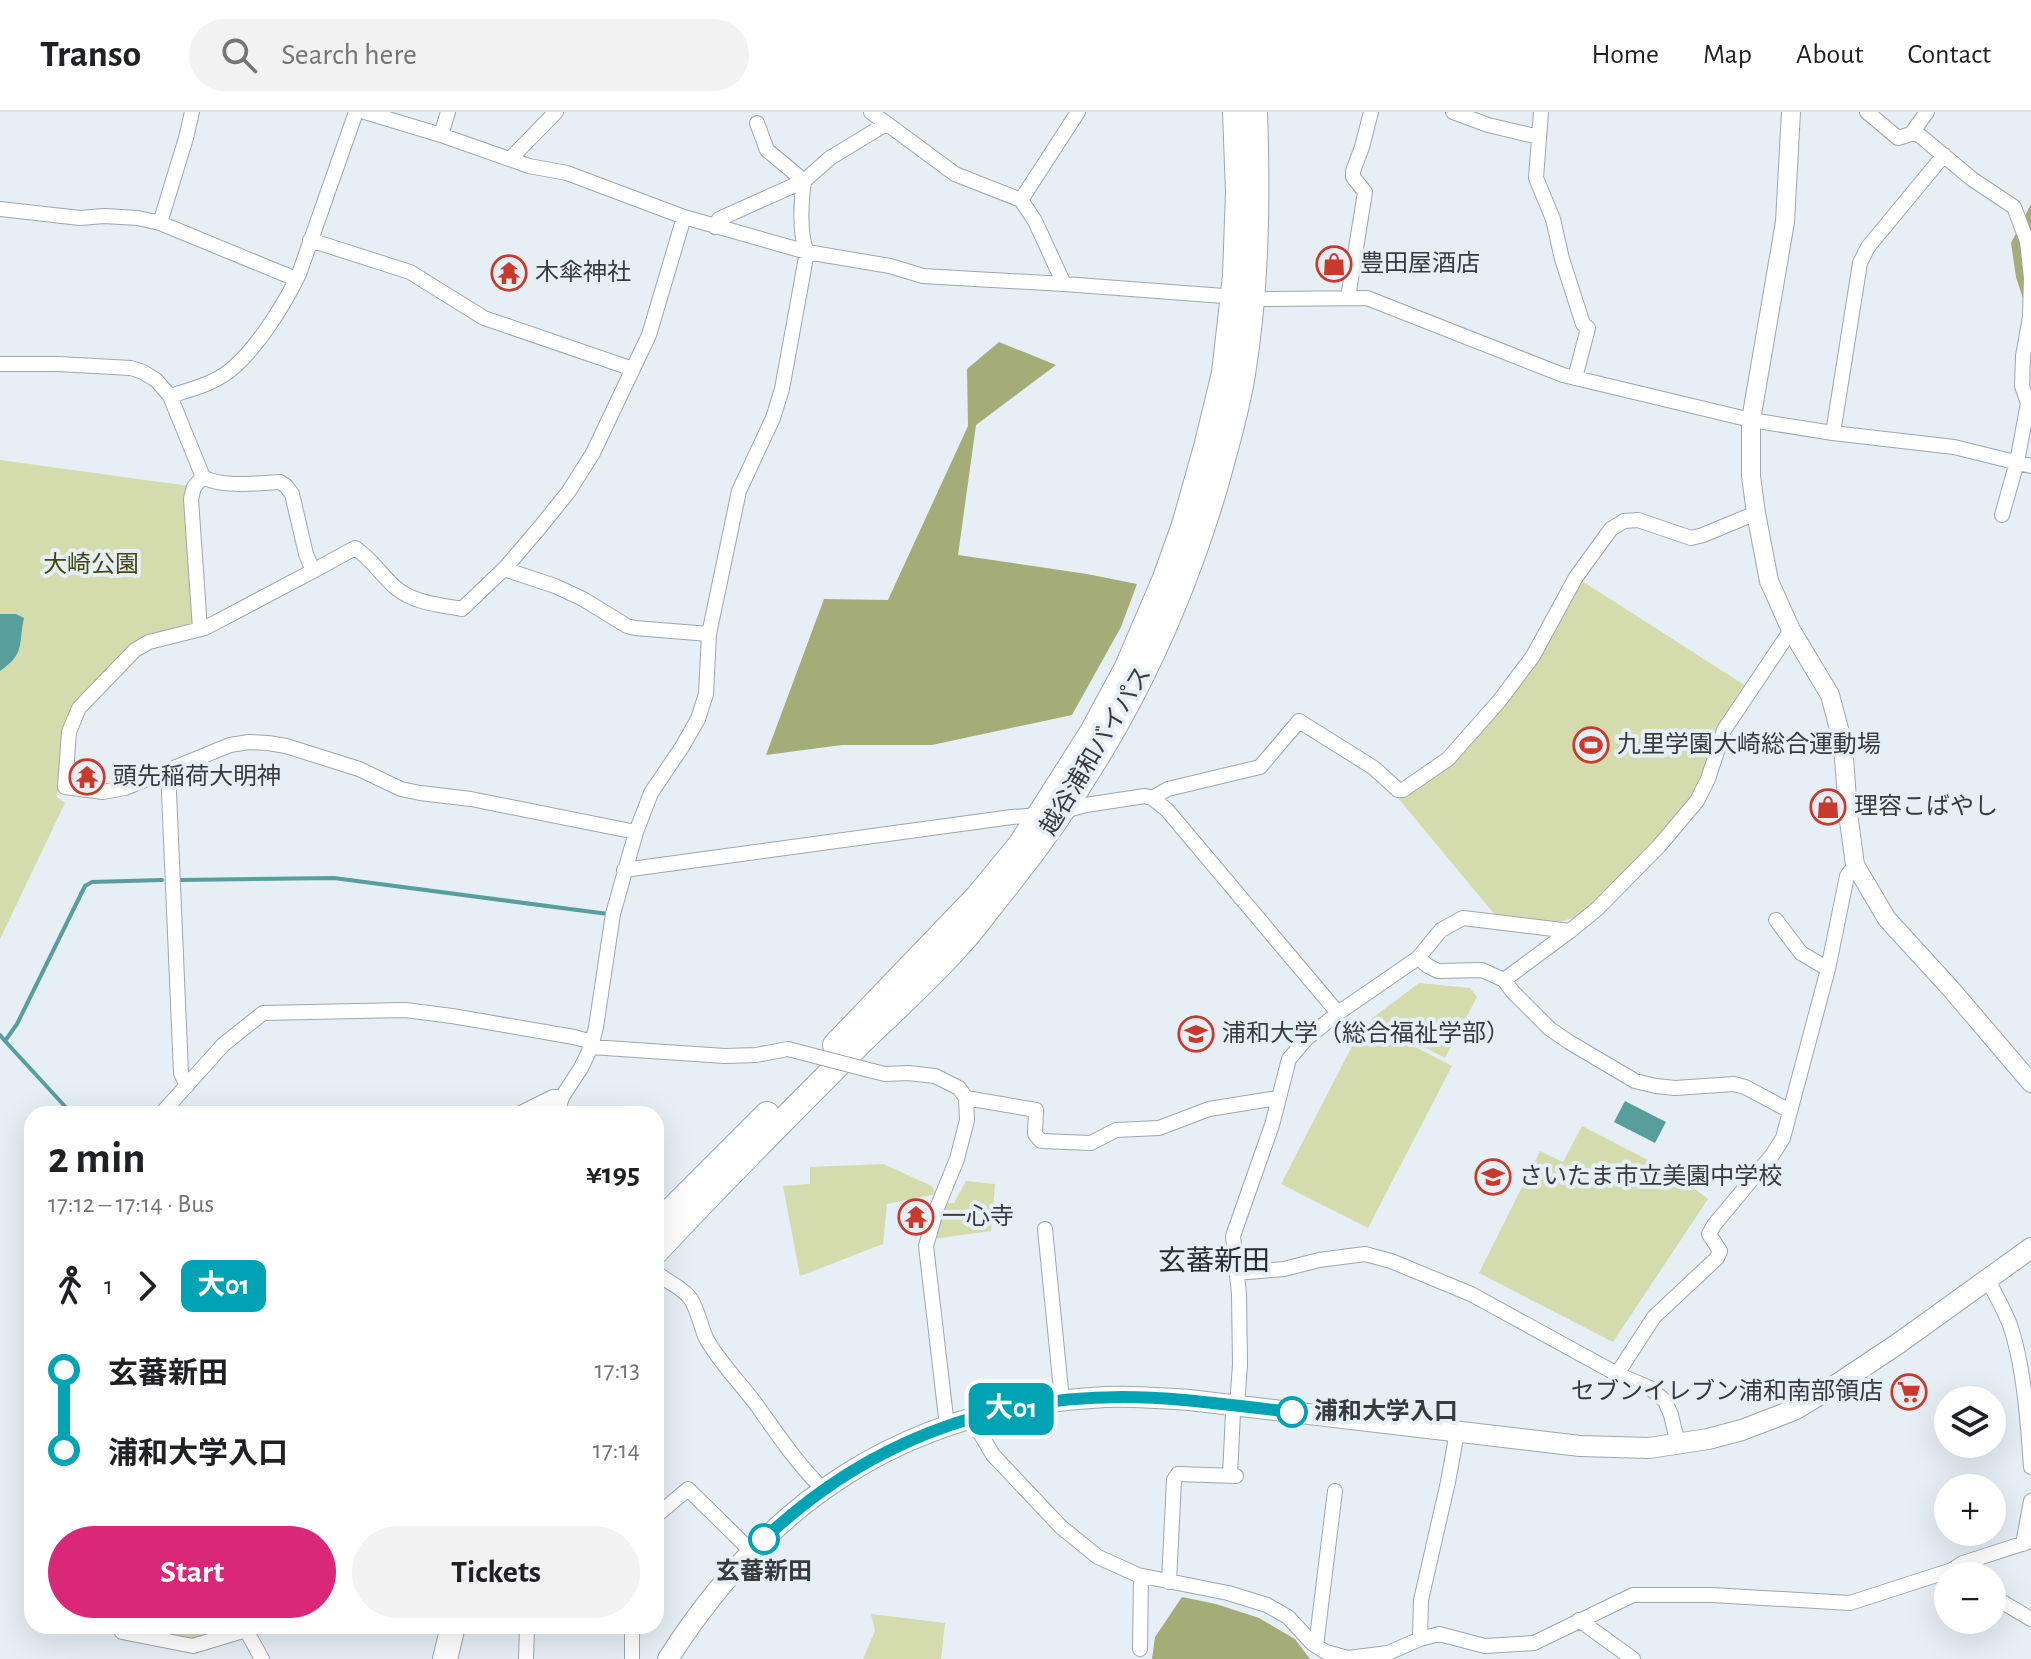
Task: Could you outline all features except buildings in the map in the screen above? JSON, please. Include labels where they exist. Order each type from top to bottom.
[{"type":"highway","name":"越谷浦和バイパス","points":[[664,1243],[958,946],[1064,811],[1133,696],[1182,587],[1205,521],[1230,434],[1243,372],[1235,112]]},
{"type":"highway","name":"越谷浦和バイパス","points":[[664,1216],[815,1066],[978,896],[1020,845],[1092,732],[1126,669],[1184,525],[1243,297],[1257,189],[1255,112]]},
{"type":"highway","points":[[429,1659],[435,1634]]},
{"type":"highway","points":[[445,1659],[451,1634]]},
{"type":"main road","points":[[668,1659],[701,1610],[751,1551],[801,1506],[872,1458],[909,1440],[971,1418],[1062,1400],[1124,1397],[1189,1400],[1541,1442],[1649,1448],[1678,1444],[1742,1430],[1794,1410],[1899,1343],[2031,1248]]},
{"type":"street","points":[[160,223],[192,112]]},
{"type":"street","points":[[170,396],[203,385],[233,368],[273,319],[296,279],[356,112]]},
{"type":"street","points":[[365,112],[529,166],[567,173],[715,227],[807,252],[890,266],[923,276],[1007,279],[1243,297],[1367,298],[1563,375],[1751,420],[1954,447],[2024,464]]},
{"type":"street","points":[[441,135],[448,112]]},
{"type":"street","points":[[510,159],[556,112]]},
{"type":"street","points":[[871,112],[955,174],[1021,200],[1035,221],[1064,284]]},
{"type":"street","points":[[715,227],[719,219],[804,181],[830,158],[888,125],[897,112]]},
{"type":"street","points":[[1021,200],[1078,112]]},
{"type":"street","points":[[1348,298],[1365,192],[1353,177],[1353,171],[1371,112]]},
{"type":"street","points":[[1453,112],[1488,125],[1539,137]]},
{"type":"street","points":[[1541,112],[1536,178],[1553,219],[1583,324],[1588,328],[1575,378]]},
{"type":"street","points":[[1791,112],[1785,222],[1751,420],[1751,476],[1769,581],[1791,630],[1830,695],[1843,744],[1855,865],[1887,919],[2031,1083]]},
{"type":"street","points":[[1867,112],[1898,138],[1918,134],[1972,179],[2014,207],[2027,241],[2031,278],[2030,317],[2023,356],[2022,386],[2028,403],[2024,464],[2002,515]]},
{"type":"street","points":[[1911,134],[1927,112]]},
{"type":"street","points":[[757,123],[767,150],[804,181]]},
{"type":"street","points":[[1833,433],[1860,263],[1868,247],[1944,155]]},
{"type":"street","points":[[559,1106],[592,1045],[613,914],[636,832],[651,793],[698,719],[706,694],[709,634],[739,491],[773,418],[782,389],[807,252],[803,244],[804,181]]},
{"type":"street","points":[[0,209],[80,218],[138,218],[160,223],[296,279]]},
{"type":"street","points":[[636,832],[471,799],[401,789],[359,769],[268,743],[230,745],[125,788],[103,792],[65,787],[69,732],[79,708],[135,650],[149,642],[200,629],[355,548],[369,557],[408,597],[462,609],[504,569],[569,491],[593,453],[649,335],[684,217]]},
{"type":"street","points":[[310,240],[410,272],[484,318],[633,369]]},
{"type":"street","points":[[0,364],[131,368],[156,380],[170,396],[203,477],[221,483],[280,482],[286,486],[292,494],[313,571]]},
{"type":"street","points":[[200,629],[191,499],[194,487],[203,477]]},
{"type":"street","points":[[1152,798],[1168,789],[1260,767],[1299,721],[1374,768],[1398,790],[1403,790],[1448,759],[1500,700],[1533,656],[1576,577],[1611,529],[1624,521],[1638,520],[1691,538],[1756,513]]},
{"type":"street","points":[[504,569],[555,586],[627,626],[709,634]]},
{"type":"street","points":[[1504,980],[1597,909],[1659,846],[1697,801],[1708,779],[1724,730],[1791,630]]},
{"type":"street","points":[[168,769],[181,1073],[187,1086]]},
{"type":"street","points":[[624,870],[1039,815],[1145,796],[1167,810],[1338,1013]]},
{"type":"street","points":[[1617,1374],[1654,1317],[1717,1258],[1720,1251],[1709,1234],[1783,1138],[1828,969],[1847,876],[1855,865]]},
{"type":"street","points":[[1169,1582],[1174,1480],[1178,1474],[1233,1475],[1233,1413],[1237,1406],[1240,1365],[1239,1294],[1233,1236],[1272,1125],[1289,1059],[1307,1038],[1418,958],[1441,930],[1463,918],[1570,931]]},
{"type":"street","points":[[1776,920],[1801,953],[1828,969]]},
{"type":"street","points":[[1418,958],[1438,971],[1482,970],[1504,980],[1550,1029],[1635,1081],[1675,1088],[1734,1084],[1790,1111]]},
{"type":"street","points":[[168,1106],[223,1045],[263,1013],[405,1010],[574,1037],[592,1045],[725,1056],[756,1055],[788,1049],[885,1074],[935,1076],[959,1088],[966,1098],[967,1120],[957,1159],[926,1246],[947,1426]]},
{"type":"street","points":[[535,1106],[553,1097],[562,1097]]},
{"type":"street","points":[[966,1098],[1036,1110],[1035,1134],[1041,1141],[1091,1143],[1116,1130],[1159,1128],[1209,1109],[1278,1098]]},
{"type":"street","points":[[1045,1229],[1062,1400]]},
{"type":"street","points":[[1236,1273],[1284,1269],[1319,1260],[1365,1254],[1391,1261],[1471,1294],[1617,1374],[1650,1388],[1665,1401],[1678,1444]]},
{"type":"street","points":[[664,1278],[681,1288],[692,1300],[706,1337],[730,1375],[823,1489]]},
{"type":"street","points":[[1988,1280],[2009,1324],[2016,1349],[2031,1467]]},
{"type":"street","points":[[971,1418],[993,1455],[1061,1527],[1098,1557],[1141,1576],[1228,1593],[1267,1605],[1288,1617],[1316,1646],[1348,1658],[1394,1655],[1420,1639],[1439,1634],[1485,1646],[1534,1643],[1633,1595],[1712,1595],[1850,1603],[1934,1579]]},
{"type":"street","points":[[1420,1639],[1421,1600],[1457,1432]]},
{"type":"street","points":[[664,1509],[688,1489],[751,1551]]},
{"type":"street","points":[[1316,1646],[1335,1491]]},
{"type":"street","points":[[1966,1562],[2027,1543],[2031,1501]]},
{"type":"street","points":[[1140,1649],[1141,1576]]},
{"type":"street","points":[[2006,1604],[2031,1619]]},
{"type":"street","points":[[1579,1620],[1633,1659]]},
{"type":"street","points":[[132,1634],[193,1646],[233,1634]]},
{"type":"street","points":[[248,1634],[262,1659]]},
{"type":"street","points":[[526,1659],[527,1634]]},
{"type":"street","points":[[632,1634],[632,1659]]},
{"type":"green space","name":"大崎公園","points":[[0,460],[189,486],[196,619],[191,626],[147,639],[66,731],[57,797],[65,803],[0,939]]},
{"type":"green space","name":"九里学園大崎総合運動場","points":[[1582,581],[1746,686],[1719,725],[1705,773],[1693,795],[1645,852],[1579,916],[1556,923],[1495,915],[1398,798],[1452,765],[1540,657]]},
{"type":"green space","points":[[1419,983],[1470,988],[1477,997],[1445,1058],[1371,1019]]},
{"type":"green space","points":[[1365,1021],[1452,1066],[1368,1228],[1281,1184]]},
{"type":"green space","points":[[1582,1126],[1675,1174],[1708,1199],[1613,1342],[1479,1273],[1540,1151],[1563,1162]]},
{"type":"green space","points":[[883,1164],[932,1186],[936,1194],[887,1204],[883,1244],[800,1276],[783,1186],[810,1184],[810,1167]]},
{"type":"green space","points":[[966,1181],[995,1184],[991,1231],[933,1239],[943,1203],[954,1203]]},
{"type":"green space","points":[[871,1614],[945,1623],[941,1659],[863,1659],[875,1631]]},
{"type":"green space","points":[[161,1634],[203,1634],[195,1641]]},
{"type":"shaded area","points":[[2031,204],[2031,311],[2026,308],[2016,277],[2011,243]]},
{"type":"shaded area","points":[[999,342],[1056,365],[976,425],[958,555],[1137,584],[1121,627],[1072,715],[932,745],[842,745],[766,755],[824,599],[888,600],[968,426],[967,369]]},
{"type":"shaded area","points":[[0,614],[16,614],[24,618],[20,648],[14,659],[0,671]]},
{"type":"shaded area","points":[[1625,1101],[1666,1122],[1655,1143],[1614,1122]]},
{"type":"shaded area","points":[[1182,1597],[1259,1618],[1295,1639],[1310,1659],[1152,1659],[1155,1637]]},
{"type":"waterway","points":[[179,880],[334,878],[608,914]]},
{"type":"waterway","points":[[0,1035],[5,1041],[17,1024],[85,886],[92,882],[162,880]]},
{"type":"waterway","points":[[5,1041],[65,1106]]},
{"type":"bus line","name":"大01","points":[[764,1539],[801,1506],[849,1471],[922,1435],[971,1418],[1093,1397],[1189,1400],[1292,1412]]},
{"type":"place","name":"豊田屋酒店","points":[[1334,264]]},
{"type":"place","name":"木傘神社","points":[[509,273]]},
{"type":"place","name":"九里学園大崎総合運動場","points":[[1591,745]]},
{"type":"place","name":"頭先稲荷大明神","points":[[87,777]]},
{"type":"place","name":"理容こばやし","points":[[1828,807]]},
{"type":"place","name":"浦和大学（総合福祉学部）","points":[[1196,1034]]},
{"type":"place","name":"さいたま市立美園中学校","points":[[1493,1177]]},
{"type":"place","name":"一心寺","points":[[916,1217]]},
{"type":"place","name":"セブンイレブン浦和南部領店","points":[[1909,1392]]},
{"type":"place","name":"浦和大学入口","points":[[1292,1412]]},
{"type":"place","name":"玄蕃新田","points":[[764,1539]]},
{"type":"district","name":"玄蕃新田","points":[[1214,1262]]}]
